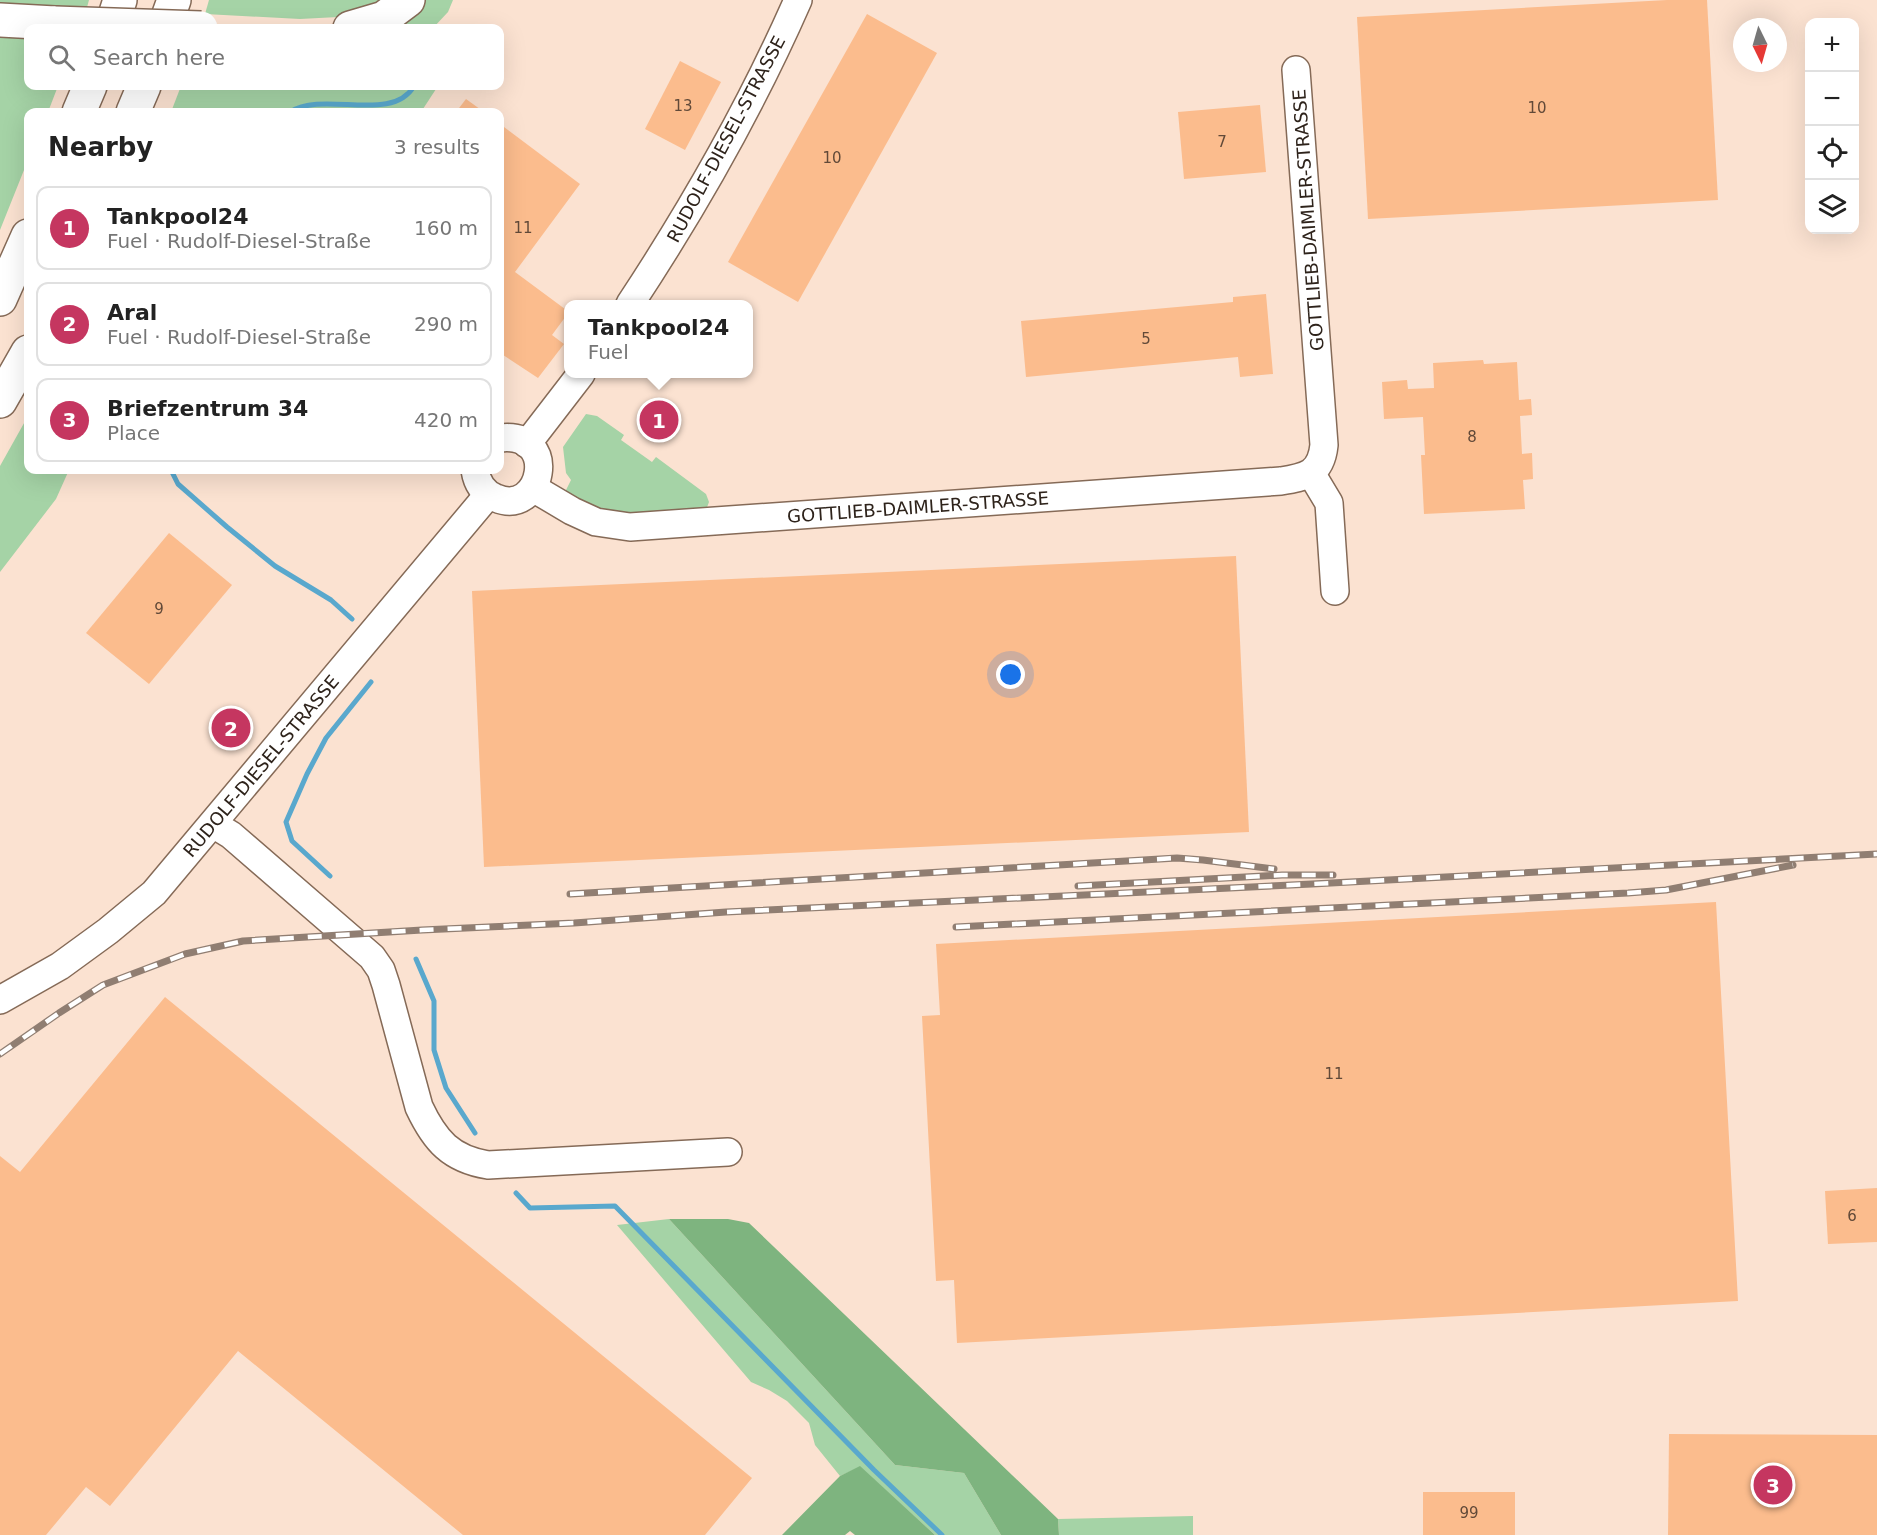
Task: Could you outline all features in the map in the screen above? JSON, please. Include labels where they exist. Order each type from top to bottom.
[{"type":"highway","points":[[112,24],[120,0]]},
{"type":"highway","points":[[165,24],[174,0]]},
{"type":"highway","points":[[364,24],[384,18],[408,0]]},
{"type":"highway","points":[[0,20],[84,24]]},
{"type":"highway","points":[[81,108],[88,90]]},
{"type":"highway","points":[[135,108],[142,90]]},
{"type":"highway","points":[[0,299],[24,245]]},
{"type":"highway","points":[[0,401],[24,359]]},
{"type":"street","name":"RUDOLF-DIESEL-STRASSE","points":[[633,300],[671,243],[712,173],[749,104],[798,0]]},
{"type":"street","name":"GOTTLIEB-DAIMLER-STRASSE","points":[[533,488],[596,522],[630,527],[1281,481],[1300,478],[1311,473],[1323,456],[1324,445],[1296,70]]},
{"type":"street","points":[[527,444],[578,378]]},
{"type":"street","points":[[476,474],[481,487],[488,495],[500,500],[512,500],[524,496],[533,488],[538,477],[539,465],[535,453],[527,444],[518,439],[504,438]]},
{"type":"street","points":[[1311,473],[1329,503],[1335,591]]},
{"type":"street","name":"RUDOLF-DIESEL-STRASSE","points":[[0,1000],[60,966],[154,893],[488,495]]},
{"type":"street","points":[[213,824],[231,835],[372,957],[381,970],[386,985],[419,1107],[426,1123],[437,1138],[453,1153],[470,1162],[488,1165],[728,1152]]},
{"type":"green space","points":[[0,0],[89,0],[86,11],[0,7]]},
{"type":"green space","points":[[209,0],[386,0],[338,17],[300,19],[205,14]]},
{"type":"green space","points":[[424,0],[453,0],[448,12],[437,24],[391,24]]},
{"type":"green space","points":[[0,32],[24,34],[24,90],[56,90],[50,108],[24,108],[24,170],[0,230]]},
{"type":"green space","points":[[179,90],[435,90],[424,108],[173,108]]},
{"type":"green space","points":[[586,414],[597,416],[624,435],[621,440],[652,462],[656,457],[706,494],[709,502],[706,510],[698,514],[603,514],[565,492],[571,480],[566,473],[563,447]]},
{"type":"green space","points":[[24,423],[24,474],[67,474],[56,499],[0,572],[0,466]]},
{"type":"green space","points":[[669,1219],[895,1465],[964,1473],[1001,1535],[935,1535],[860,1467],[840,1476],[815,1445],[809,1423],[787,1401],[751,1382],[617,1225]]},
{"type":"green space","points":[[669,1219],[728,1219],[749,1223],[1058,1519],[1059,1535],[1001,1535],[964,1473],[895,1465]]},
{"type":"green space","points":[[860,1466],[935,1535],[855,1535],[850,1531],[845,1535],[782,1535],[840,1476]]},
{"type":"green space","points":[[1193,1516],[1193,1535],[1059,1535],[1058,1519]]},
{"type":"building","points":[[1667,0],[1707,0],[1718,200],[1368,219],[1357,17]]},
{"type":"building","points":[[867,14],[937,53],[798,302],[728,262]]},
{"type":"building","points":[[680,61],[721,82],[685,150],[645,129]]},
{"type":"building","points":[[466,99],[478,108],[459,108]]},
{"type":"building","points":[[1260,105],[1266,172],[1184,179],[1178,112]]},
{"type":"building","points":[[504,127],[580,184],[515,272],[564,308],[564,319],[552,335],[564,344],[538,378],[504,356]]},
{"type":"building","points":[[1266,294],[1273,374],[1240,377],[1238,357],[1026,377],[1021,321],[1233,302],[1233,297]]},
{"type":"building","points":[[1483,360],[1484,364],[1517,362],[1519,400],[1531,399],[1532,415],[1520,416],[1522,454],[1532,453],[1533,479],[1523,480],[1525,509],[1424,514],[1421,455],[1425,455],[1423,417],[1384,419],[1382,382],[1407,380],[1408,389],[1434,388],[1433,363]]},
{"type":"building","points":[[169,533],[232,585],[149,684],[86,633]]},
{"type":"building","points":[[1236,556],[1249,832],[484,867],[472,591]]},
{"type":"building","points":[[1716,902],[1738,1301],[957,1343],[954,1280],[936,1281],[922,1016],[940,1015],[936,944]]},
{"type":"building","points":[[165,997],[752,1478],[705,1535],[463,1535],[238,1351],[110,1506],[86,1487],[46,1535],[0,1535],[0,1156],[20,1172]]},
{"type":"building","points":[[1877,1188],[1877,1242],[1828,1244],[1825,1191]]},
{"type":"building","points":[[1669,1434],[1877,1435],[1877,1535],[1668,1535]]},
{"type":"building","points":[[1423,1492],[1515,1492],[1515,1535],[1423,1535]]},
{"type":"waterway","points":[[299,108],[321,104],[390,103],[404,97],[410,90]]},
{"type":"waterway","points":[[173,474],[178,484],[275,566],[331,600],[352,619]]},
{"type":"waterway","points":[[330,876],[292,841],[286,822],[326,738],[371,682]]},
{"type":"waterway","points":[[416,959],[434,1001],[434,1050],[446,1088],[475,1133]]},
{"type":"waterway","points":[[516,1193],[530,1208],[615,1206],[874,1470],[942,1535]]},
{"type":"railway","points":[[0,1054],[103,985],[185,954],[243,941],[574,923],[726,912],[1877,854]]},
{"type":"railway","points":[[570,894],[1177,858],[1274,869]]},
{"type":"railway","points":[[956,927],[1628,893],[1666,890],[1793,865]]},
{"type":"railway","points":[[1078,886],[1282,875],[1333,875]]},
{"type":"place","name":"Tankpool24","points":[[659,420]]},
{"type":"place","name":"Aral","points":[[231,728]]},
{"type":"place","name":"Briefzentrum 34","points":[[1773,1485]]}]
